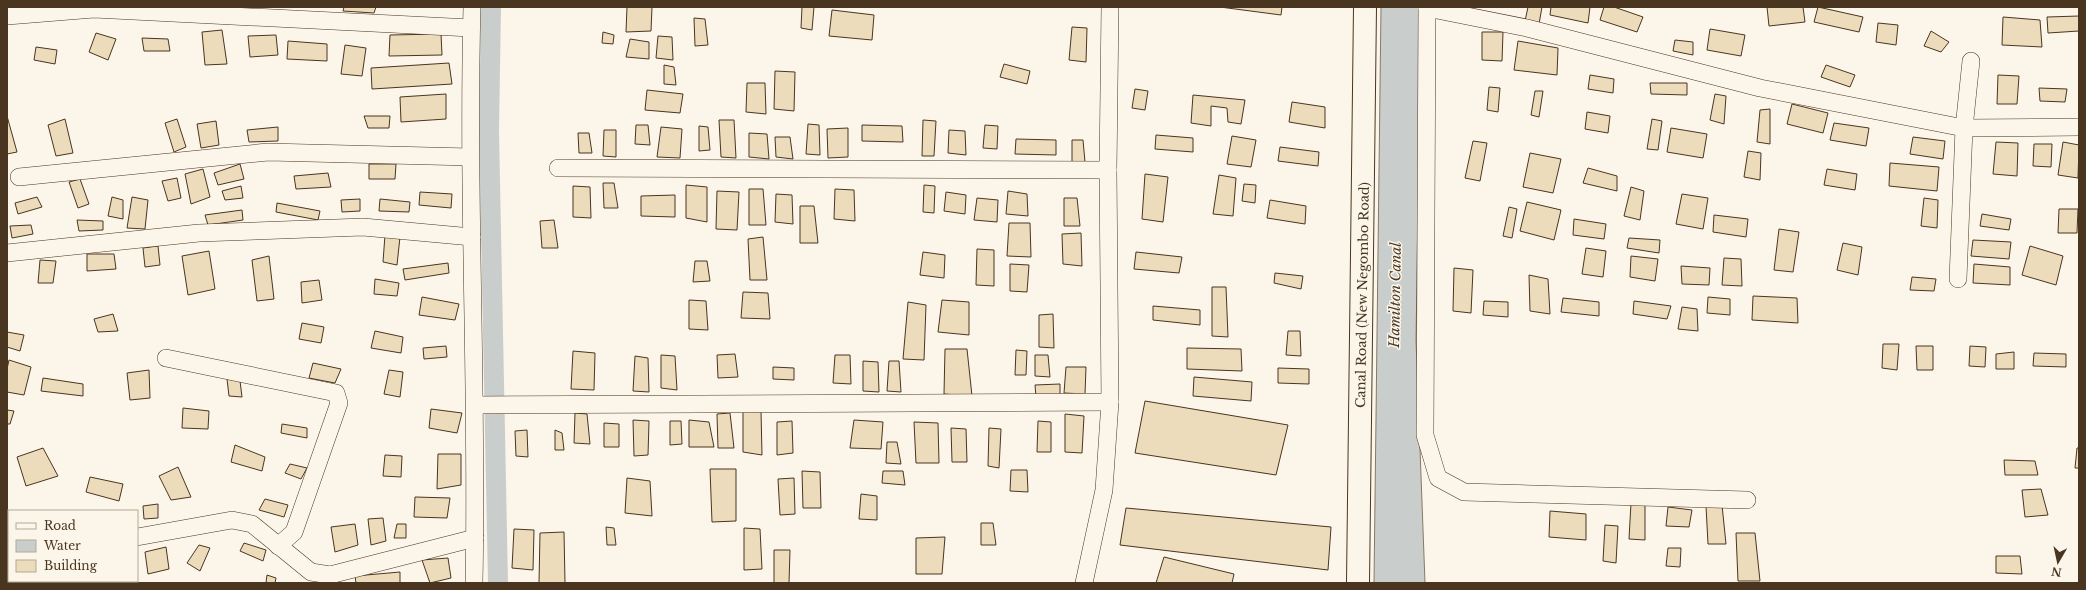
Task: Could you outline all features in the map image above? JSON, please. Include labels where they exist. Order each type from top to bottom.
[{"type":"main road","name":"Canal Road (New Negombo Road)","points":[[1358,583],[1365,7]]},
{"type":"street","points":[[472,7],[470,157],[479,405],[474,583]]},
{"type":"street","points":[[1084,583],[1104,490],[1110,402],[1108,170],[1110,7]]},
{"type":"street","points":[[1747,500],[1464,492],[1438,478],[1425,436],[1427,7],[1527,28],[1760,88],[1964,128],[2079,127]]},
{"type":"street","points":[[7,16],[94,9],[471,28]]},
{"type":"street","points":[[1958,279],[1964,128],[1971,61]]},
{"type":"street","points":[[19,176],[268,152],[470,157]]},
{"type":"street","points":[[558,168],[1108,170]]},
{"type":"street","points":[[7,253],[200,233],[363,227],[472,237]]},
{"type":"street","points":[[166,358],[336,393],[339,403],[294,532],[278,546]]},
{"type":"street","points":[[479,405],[1110,402]]},
{"type":"street","points":[[138,537],[232,520],[252,524],[311,572],[330,575],[475,538]]},
{"type":"water","name":"Hamilton Canal","points":[[1381,7],[1421,7],[1416,341],[1425,583],[1374,583]]},
{"type":"building","points":[[344,7],[376,7],[374,13],[343,11]]},
{"type":"building","points":[[627,7],[652,7],[651,31],[626,32]]},
{"type":"building","points":[[802,7],[814,7],[812,30],[801,28]]},
{"type":"building","points":[[1220,7],[1282,7],[1281,15]]},
{"type":"building","points":[[1528,7],[1542,7],[1539,24],[1525,21]]},
{"type":"building","points":[[1551,7],[1590,7],[1588,23],[1550,15]]},
{"type":"building","points":[[1604,7],[1614,7],[1643,17],[1637,32],[1600,20]]},
{"type":"building","points":[[1767,7],[1803,7],[1805,22],[1769,26]]},
{"type":"building","points":[[1818,7],[1863,17],[1859,32],[1814,22]]},
{"type":"building","points":[[832,10],[874,15],[872,40],[829,36]]},
{"type":"building","points":[[2079,16],[2079,31],[2048,33],[2047,17]]},
{"type":"building","points":[[2003,17],[2040,20],[2042,47],[2002,45]]},
{"type":"building","points":[[694,18],[705,19],[708,45],[695,46]]},
{"type":"building","points":[[1878,23],[1898,25],[1896,45],[1876,42]]},
{"type":"building","points":[[1072,27],[1087,28],[1086,62],[1069,60]]},
{"type":"building","points":[[1710,29],[1745,35],[1741,56],[1707,50]]},
{"type":"building","points":[[222,30],[227,64],[205,65],[202,32]]},
{"type":"building","points":[[1931,31],[1949,42],[1941,52],[1924,46]]},
{"type":"building","points":[[603,32],[614,35],[613,44],[602,43]]},
{"type":"building","points":[[1482,32],[1503,32],[1502,61],[1482,60]]},
{"type":"building","points":[[96,33],[116,39],[108,60],[89,52]]},
{"type":"building","points":[[441,34],[442,55],[389,56],[390,35]]},
{"type":"building","points":[[276,35],[278,55],[250,57],[248,36]]},
{"type":"building","points":[[658,36],[672,37],[673,60],[656,58]]},
{"type":"building","points":[[142,38],[168,39],[170,51],[144,51]]},
{"type":"building","points":[[630,39],[649,42],[649,59],[626,57]]},
{"type":"building","points":[[1675,40],[1693,42],[1693,55],[1673,51]]},
{"type":"building","points":[[288,41],[327,44],[327,61],[287,59]]},
{"type":"building","points":[[1518,41],[1558,48],[1557,75],[1514,70]]},
{"type":"building","points":[[345,45],[366,48],[362,76],[341,74]]},
{"type":"building","points":[[36,47],[57,50],[55,64],[34,60]]},
{"type":"building","points":[[449,63],[452,84],[372,89],[371,68]]},
{"type":"building","points":[[1004,64],[1030,71],[1027,84],[1000,77]]},
{"type":"building","points":[[664,65],[674,67],[676,85],[664,84]]},
{"type":"building","points":[[1826,65],[1855,75],[1850,87],[1821,77]]},
{"type":"building","points":[[775,71],[795,72],[794,111],[774,109]]},
{"type":"building","points":[[1590,75],[1614,79],[1613,93],[1588,89]]},
{"type":"building","points":[[1998,75],[2019,76],[2017,104],[1997,104]]},
{"type":"building","points":[[747,83],[765,83],[766,114],[746,112]]},
{"type":"building","points":[[1650,83],[1687,83],[1687,95],[1651,94]]},
{"type":"building","points":[[1489,87],[1500,88],[1498,112],[1487,110]]},
{"type":"building","points":[[2039,88],[2067,89],[2065,102],[2040,101]]},
{"type":"building","points":[[1135,89],[1148,91],[1145,110],[1132,108]]},
{"type":"building","points":[[647,90],[683,94],[680,113],[645,110]]},
{"type":"building","points":[[1535,91],[1543,91],[1539,117],[1531,115]]},
{"type":"building","points":[[446,94],[446,119],[401,122],[400,97]]},
{"type":"building","points":[[1715,94],[1726,96],[1724,124],[1710,120]]},
{"type":"building","points":[[1193,95],[1245,100],[1241,124],[1228,122],[1227,108],[1211,106],[1211,126],[1191,123]]},
{"type":"building","points":[[1292,102],[1325,107],[1325,128],[1289,122]]},
{"type":"building","points":[[1792,104],[1828,113],[1823,133],[1787,124]]},
{"type":"building","points":[[1770,109],[1770,144],[1757,142],[1760,110]]},
{"type":"building","points":[[1587,112],[1610,116],[1608,133],[1585,129]]},
{"type":"building","points":[[7,116],[17,152],[7,154]]},
{"type":"building","points":[[364,116],[390,116],[389,128],[368,128]]},
{"type":"building","points":[[65,119],[73,153],[56,156],[48,125]]},
{"type":"building","points":[[177,119],[186,147],[174,152],[165,123]]},
{"type":"building","points":[[1652,119],[1662,121],[1658,150],[1647,149]]},
{"type":"building","points":[[719,120],[734,120],[736,158],[721,157]]},
{"type":"building","points":[[923,120],[936,121],[934,156],[922,156]]},
{"type":"building","points":[[216,121],[219,145],[201,148],[197,124]]},
{"type":"building","points":[[1834,123],[1869,128],[1866,146],[1830,140]]},
{"type":"building","points":[[808,124],[819,125],[820,155],[806,154]]},
{"type":"building","points":[[636,125],[648,125],[650,145],[635,144]]},
{"type":"building","points":[[862,125],[902,126],[903,142],[862,141]]},
{"type":"building","points":[[985,125],[998,126],[997,149],[983,148]]},
{"type":"building","points":[[699,126],[708,127],[710,150],[699,151]]},
{"type":"building","points":[[278,127],[278,141],[249,142],[247,130]]},
{"type":"building","points":[[661,127],[682,129],[680,158],[657,157]]},
{"type":"building","points":[[848,128],[848,157],[828,158],[827,129]]},
{"type":"building","points":[[1671,128],[1707,134],[1703,158],[1667,152]]},
{"type":"building","points":[[604,130],[616,130],[616,157],[603,156]]},
{"type":"building","points":[[949,130],[965,131],[966,155],[948,153]]},
{"type":"building","points":[[578,133],[589,133],[592,153],[579,153]]},
{"type":"building","points":[[749,133],[767,134],[769,159],[749,157]]},
{"type":"building","points":[[1156,135],[1193,138],[1193,152],[1155,149]]},
{"type":"building","points":[[1232,136],[1256,140],[1251,167],[1227,164]]},
{"type":"building","points":[[775,137],[790,137],[793,159],[776,157]]},
{"type":"building","points":[[1913,137],[1945,141],[1943,159],[1910,154]]},
{"type":"building","points":[[1016,139],[1056,140],[1056,155],[1015,154]]},
{"type":"building","points":[[1072,140],[1083,140],[1085,162],[1072,162]]},
{"type":"building","points":[[1473,141],[1487,143],[1480,181],[1465,178]]},
{"type":"building","points":[[1996,142],[2018,143],[2017,176],[1993,174]]},
{"type":"building","points":[[2063,142],[2079,145],[2078,178],[2058,175]]},
{"type":"building","points":[[2034,144],[2052,144],[2051,167],[2033,166]]},
{"type":"building","points":[[1280,147],[1319,152],[1318,166],[1278,161]]},
{"type":"building","points":[[1748,151],[1761,153],[1760,180],[1744,177]]},
{"type":"building","points":[[1530,153],[1561,159],[1553,193],[1523,187]]},
{"type":"building","points":[[1890,163],[1939,167],[1937,191],[1889,186]]},
{"type":"building","points":[[240,164],[244,179],[218,185],[214,173]]},
{"type":"building","points":[[369,164],[396,164],[395,179],[369,179]]},
{"type":"building","points":[[1588,168],[1617,176],[1617,191],[1583,183]]},
{"type":"building","points":[[203,169],[210,197],[191,204],[185,174]]},
{"type":"building","points":[[1827,169],[1857,174],[1855,190],[1824,185]]},
{"type":"building","points":[[328,173],[331,187],[296,189],[294,176]]},
{"type":"building","points":[[1145,174],[1168,177],[1163,222],[1142,219]]},
{"type":"building","points":[[1219,175],[1236,178],[1233,216],[1213,214]]},
{"type":"building","points":[[177,178],[181,198],[168,201],[162,181]]},
{"type":"building","points":[[80,179],[89,204],[78,208],[69,182]]},
{"type":"building","points":[[603,183],[614,183],[618,208],[604,208]]},
{"type":"building","points":[[1244,184],[1256,185],[1255,203],[1242,201]]},
{"type":"building","points":[[686,185],[707,187],[707,222],[686,218]]},
{"type":"building","points":[[924,185],[935,186],[934,213],[923,212]]},
{"type":"building","points":[[241,186],[243,198],[225,200],[222,191]]},
{"type":"building","points":[[573,186],[590,187],[591,218],[573,217]]},
{"type":"building","points":[[1631,187],[1644,191],[1640,220],[1624,216]]},
{"type":"building","points":[[749,189],[763,189],[766,225],[749,225]]},
{"type":"building","points":[[835,189],[854,190],[855,221],[834,219]]},
{"type":"building","points":[[717,191],[739,192],[737,230],[716,229]]},
{"type":"building","points":[[1008,191],[1027,194],[1028,216],[1006,214]]},
{"type":"building","points":[[420,192],[452,194],[451,208],[419,205]]},
{"type":"building","points":[[946,192],[966,195],[965,214],[944,211]]},
{"type":"building","points":[[776,194],[792,195],[793,224],[775,222]]},
{"type":"building","points":[[1682,194],[1708,198],[1703,229],[1676,224]]},
{"type":"building","points":[[675,195],[675,217],[641,216],[641,196]]},
{"type":"building","points":[[37,197],[42,207],[18,214],[15,203]]},
{"type":"building","points":[[112,197],[123,200],[123,219],[108,216]]},
{"type":"building","points":[[132,197],[148,200],[145,229],[127,228]]},
{"type":"building","points":[[977,198],[998,200],[997,222],[974,220]]},
{"type":"building","points":[[1064,198],[1077,198],[1080,226],[1064,226]]},
{"type":"building","points":[[1924,198],[1938,200],[1937,228],[1921,226]]},
{"type":"building","points":[[360,199],[360,211],[342,212],[341,200]]},
{"type":"building","points":[[380,199],[410,202],[409,212],[379,211]]},
{"type":"building","points":[[1270,200],[1306,206],[1305,224],[1267,218]]},
{"type":"building","points":[[1527,202],[1561,210],[1554,240],[1520,231]]},
{"type":"building","points":[[277,203],[320,211],[318,220],[276,212]]},
{"type":"building","points":[[800,206],[814,206],[818,243],[800,243]]},
{"type":"building","points":[[1509,207],[1517,209],[1512,238],[1503,236]]},
{"type":"building","points":[[2059,209],[2078,209],[2077,233],[2058,233]]},
{"type":"building","points":[[242,210],[243,220],[208,225],[205,215]]},
{"type":"building","points":[[1982,214],[2011,219],[2009,230],[1980,226]]},
{"type":"building","points":[[1714,215],[1748,219],[1746,237],[1713,232]]},
{"type":"building","points":[[1574,219],[1606,224],[1604,239],[1573,235]]},
{"type":"building","points":[[77,220],[103,221],[103,230],[79,231]]},
{"type":"building","points":[[554,220],[558,248],[542,248],[540,221]]},
{"type":"building","points":[[1009,223],[1030,223],[1031,257],[1007,256]]},
{"type":"building","points":[[31,225],[33,234],[12,238],[10,226]]},
{"type":"building","points":[[1779,229],[1799,232],[1793,272],[1774,270]]},
{"type":"building","points":[[1081,233],[1082,266],[1063,264],[1062,234]]},
{"type":"building","points":[[385,235],[400,237],[397,265],[383,262]]},
{"type":"building","points":[[763,237],[767,280],[750,280],[748,239]]},
{"type":"building","points":[[1629,238],[1660,240],[1659,253],[1627,248]]},
{"type":"building","points":[[1973,240],[2011,242],[2009,259],[1971,256]]},
{"type":"building","points":[[1843,243],[1862,247],[1858,275],[1837,270]]},
{"type":"building","points":[[158,246],[160,265],[145,267],[143,248]]},
{"type":"building","points":[[2030,246],[2063,256],[2056,285],[2022,275]]},
{"type":"building","points":[[1586,248],[1606,251],[1603,277],[1582,274]]},
{"type":"building","points":[[977,249],[994,250],[994,286],[976,285]]},
{"type":"building","points":[[209,251],[215,289],[188,295],[182,256]]},
{"type":"building","points":[[923,252],[945,255],[944,278],[920,275]]},
{"type":"building","points":[[1136,252],[1182,257],[1179,273],[1134,269]]},
{"type":"building","points":[[87,254],[114,254],[116,269],[87,271]]},
{"type":"building","points":[[269,256],[274,299],[257,301],[252,260]]},
{"type":"building","points":[[1631,256],[1658,259],[1655,281],[1630,277]]},
{"type":"building","points":[[1724,258],[1741,259],[1742,286],[1722,285]]},
{"type":"building","points":[[40,260],[56,261],[53,283],[38,283]]},
{"type":"building","points":[[695,261],[707,261],[710,281],[693,282]]},
{"type":"building","points":[[448,263],[449,273],[405,280],[403,269]]},
{"type":"building","points":[[1010,264],[1029,265],[1027,292],[1010,291]]},
{"type":"building","points":[[1974,264],[2010,267],[2010,285],[1973,283]]},
{"type":"building","points":[[1681,266],[1710,268],[1709,285],[1682,284]]},
{"type":"building","points":[[1454,268],[1473,270],[1471,313],[1453,311]]},
{"type":"building","points":[[1275,273],[1303,276],[1301,289],[1274,283]]},
{"type":"building","points":[[1529,275],[1548,279],[1550,314],[1530,311]]},
{"type":"building","points":[[1912,277],[1936,279],[1934,291],[1910,290]]},
{"type":"building","points":[[375,279],[399,283],[397,296],[374,294]]},
{"type":"building","points":[[319,280],[322,300],[302,303],[301,282]]},
{"type":"building","points":[[1212,287],[1226,287],[1228,337],[1212,336]]},
{"type":"building","points":[[743,292],[768,293],[770,319],[741,318]]},
{"type":"building","points":[[1753,296],[1797,298],[1798,323],[1752,320]]},
{"type":"building","points":[[422,297],[459,304],[455,320],[419,315]]},
{"type":"building","points":[[1708,297],[1730,299],[1730,315],[1707,313]]},
{"type":"building","points":[[1563,298],[1599,302],[1599,316],[1561,312]]},
{"type":"building","points":[[689,300],[706,301],[708,330],[689,329]]},
{"type":"building","points":[[942,300],[969,302],[969,335],[938,332]]},
{"type":"building","points":[[1484,301],[1508,302],[1508,317],[1483,315]]},
{"type":"building","points":[[1634,301],[1671,306],[1667,319],[1633,314]]},
{"type":"building","points":[[908,302],[926,305],[924,360],[903,359]]},
{"type":"building","points":[[1153,306],[1200,310],[1200,325],[1153,320]]},
{"type":"building","points":[[1682,307],[1697,309],[1698,331],[1678,329]]},
{"type":"building","points":[[113,314],[118,331],[98,332],[94,319]]},
{"type":"building","points":[[1053,314],[1054,348],[1039,347],[1039,315]]},
{"type":"building","points":[[302,323],[324,327],[321,343],[299,339]]},
{"type":"building","points":[[375,331],[403,337],[401,353],[371,348]]},
{"type":"building","points":[[1288,331],[1300,331],[1301,356],[1286,355]]},
{"type":"building","points":[[7,332],[24,335],[20,351],[7,347]]},
{"type":"building","points":[[1883,344],[1899,344],[1897,370],[1882,368]]},
{"type":"building","points":[[446,346],[447,357],[424,359],[423,348]]},
{"type":"building","points":[[1916,346],[1933,346],[1933,370],[1917,370]]},
{"type":"building","points":[[1970,346],[1986,347],[1985,367],[1969,366]]},
{"type":"building","points":[[1187,348],[1241,349],[1242,371],[1187,369]]},
{"type":"building","points":[[945,349],[967,349],[972,396],[944,394]]},
{"type":"building","points":[[1016,350],[1027,351],[1026,375],[1015,375]]},
{"type":"building","points":[[573,351],[595,353],[594,390],[571,389]]},
{"type":"building","points":[[2014,352],[2014,369],[1996,369],[1996,354]]},
{"type":"building","points":[[2034,353],[2066,354],[2066,367],[2033,366]]},
{"type":"building","points":[[735,354],[738,377],[718,378],[717,355]]},
{"type":"building","points":[[661,355],[675,356],[677,390],[661,388]]},
{"type":"building","points":[[835,355],[850,355],[851,384],[833,383]]},
{"type":"building","points":[[1035,355],[1048,355],[1050,377],[1035,376]]},
{"type":"building","points":[[635,356],[648,358],[649,392],[633,391]]},
{"type":"building","points":[[9,360],[31,367],[24,395],[7,392],[7,369]]},
{"type":"building","points":[[863,361],[878,362],[879,392],[863,391]]},
{"type":"building","points":[[889,361],[899,361],[901,392],[887,391]]},
{"type":"building","points":[[313,363],[341,369],[335,383],[309,378]]},
{"type":"building","points":[[773,367],[794,368],[794,380],[773,379]]},
{"type":"building","points":[[1066,367],[1086,367],[1085,394],[1064,393]]},
{"type":"building","points":[[1278,368],[1309,369],[1309,384],[1278,383]]},
{"type":"building","points":[[149,370],[150,398],[130,400],[127,373]]},
{"type":"building","points":[[389,370],[403,372],[400,397],[384,394]]},
{"type":"building","points":[[1194,377],[1252,382],[1251,401],[1193,396]]},
{"type":"building","points":[[43,378],[83,384],[83,396],[41,391]]},
{"type":"building","points":[[227,379],[240,381],[242,397],[229,396]]},
{"type":"building","points":[[1060,384],[1060,397],[1036,397],[1035,385]]},
{"type":"building","points":[[1145,401],[1288,425],[1276,475],[1135,453]]},
{"type":"building","points":[[183,408],[209,411],[208,429],[182,428]]},
{"type":"building","points":[[431,409],[462,413],[457,433],[429,428]]},
{"type":"building","points":[[7,410],[14,411],[10,424],[7,424]]},
{"type":"building","points":[[743,411],[761,411],[762,455],[743,452]]},
{"type":"building","points":[[575,413],[587,414],[590,444],[574,443]]},
{"type":"building","points":[[730,413],[734,448],[718,448],[717,414]]},
{"type":"building","points":[[1065,414],[1084,416],[1082,453],[1065,452]]},
{"type":"building","points":[[633,420],[649,421],[648,455],[634,456]]},
{"type":"building","points":[[689,420],[709,422],[714,447],[689,447]]},
{"type":"building","points":[[854,420],[883,422],[881,449],[850,448]]},
{"type":"building","points":[[670,421],[681,421],[682,444],[670,445]]},
{"type":"building","points":[[792,421],[793,453],[777,455],[777,422]]},
{"type":"building","points":[[1038,421],[1051,422],[1051,452],[1037,452]]},
{"type":"building","points":[[914,422],[938,423],[939,463],[916,463]]},
{"type":"building","points":[[604,423],[619,424],[619,447],[604,447]]},
{"type":"building","points":[[282,424],[307,428],[307,438],[281,433]]},
{"type":"building","points":[[951,428],[966,429],[967,462],[952,462]]},
{"type":"building","points":[[989,428],[1001,429],[999,468],[988,466]]},
{"type":"building","points":[[527,430],[528,457],[516,456],[515,431]]},
{"type":"building","points":[[555,430],[562,433],[564,450],[555,450]]},
{"type":"building","points":[[887,442],[897,442],[901,464],[886,463]]},
{"type":"building","points":[[235,445],[265,457],[262,471],[231,462]]},
{"type":"building","points":[[43,448],[58,476],[26,486],[17,457]]},
{"type":"building","points":[[2077,448],[2079,448],[2079,468],[2075,468]]},
{"type":"building","points":[[438,454],[461,454],[461,485],[437,489]]},
{"type":"building","points":[[385,455],[402,456],[401,477],[383,476]]},
{"type":"building","points":[[2004,460],[2035,461],[2038,475],[2005,475]]},
{"type":"building","points":[[290,464],[307,468],[301,479],[285,473]]},
{"type":"building","points":[[178,467],[191,497],[171,500],[159,476]]},
{"type":"building","points":[[710,469],[736,469],[736,521],[712,522]]},
{"type":"building","points":[[1011,470],[1027,470],[1028,492],[1010,491]]},
{"type":"building","points":[[802,471],[820,472],[821,508],[803,508]]},
{"type":"building","points":[[883,471],[903,471],[905,485],[882,483]]},
{"type":"building","points":[[90,477],[123,484],[119,501],[86,492]]},
{"type":"building","points":[[627,478],[650,481],[652,516],[625,513]]},
{"type":"building","points":[[794,478],[795,514],[780,515],[778,479]]},
{"type":"building","points":[[2041,489],[2048,515],[2025,517],[2022,490]]},
{"type":"building","points":[[861,494],[877,496],[877,520],[859,519]]},
{"type":"building","points":[[415,497],[450,498],[447,518],[414,517]]},
{"type":"building","points":[[265,499],[288,505],[284,517],[259,510]]},
{"type":"building","points":[[1631,503],[1645,504],[1645,540],[1629,539]]},
{"type":"building","points":[[158,504],[158,518],[144,519],[143,506]]},
{"type":"building","points":[[1722,505],[1726,544],[1708,544],[1706,506]]},
{"type":"building","points":[[1668,507],[1692,510],[1689,527],[1666,526]]},
{"type":"building","points":[[1126,508],[1331,527],[1328,570],[1120,545]]},
{"type":"building","points":[[1550,511],[1586,514],[1586,540],[1549,537]]},
{"type":"building","points":[[383,518],[386,541],[371,545],[368,519]]},
{"type":"building","points":[[981,523],[993,523],[996,545],[981,545]]},
{"type":"building","points":[[355,524],[358,545],[335,552],[331,527]]},
{"type":"building","points":[[397,524],[406,524],[406,538],[394,538]]},
{"type":"building","points":[[1605,525],[1618,526],[1616,563],[1603,561]]},
{"type":"building","points":[[606,527],[614,528],[616,545],[607,545]]},
{"type":"building","points":[[744,528],[760,529],[762,569],[744,570]]},
{"type":"building","points":[[514,529],[534,530],[533,570],[512,568]]},
{"type":"building","points":[[564,532],[565,583],[539,583],[540,533]]},
{"type":"building","points":[[1736,533],[1755,533],[1760,581],[1738,581]]},
{"type":"building","points":[[945,537],[942,574],[916,574],[916,538]]},
{"type":"building","points":[[244,543],[266,550],[263,561],[240,551]]},
{"type":"building","points":[[199,545],[210,548],[200,571],[187,563]]},
{"type":"building","points":[[166,547],[169,569],[148,574],[145,552]]},
{"type":"building","points":[[1668,548],[1681,548],[1680,567],[1666,566]]},
{"type":"building","points":[[774,550],[790,550],[789,583],[774,583]]},
{"type":"building","points":[[1996,556],[2020,556],[2022,574],[1996,573]]},
{"type":"building","points":[[1164,557],[1234,574],[1232,583],[1156,583]]},
{"type":"building","points":[[448,558],[451,578],[430,583],[422,560]]},
{"type":"building","points":[[400,572],[400,583],[356,583],[355,576]]},
{"type":"building","points":[[267,575],[276,578],[275,583],[266,583]]},
{"type":"waterway","points":[[491,7],[489,131],[498,583]]}]
